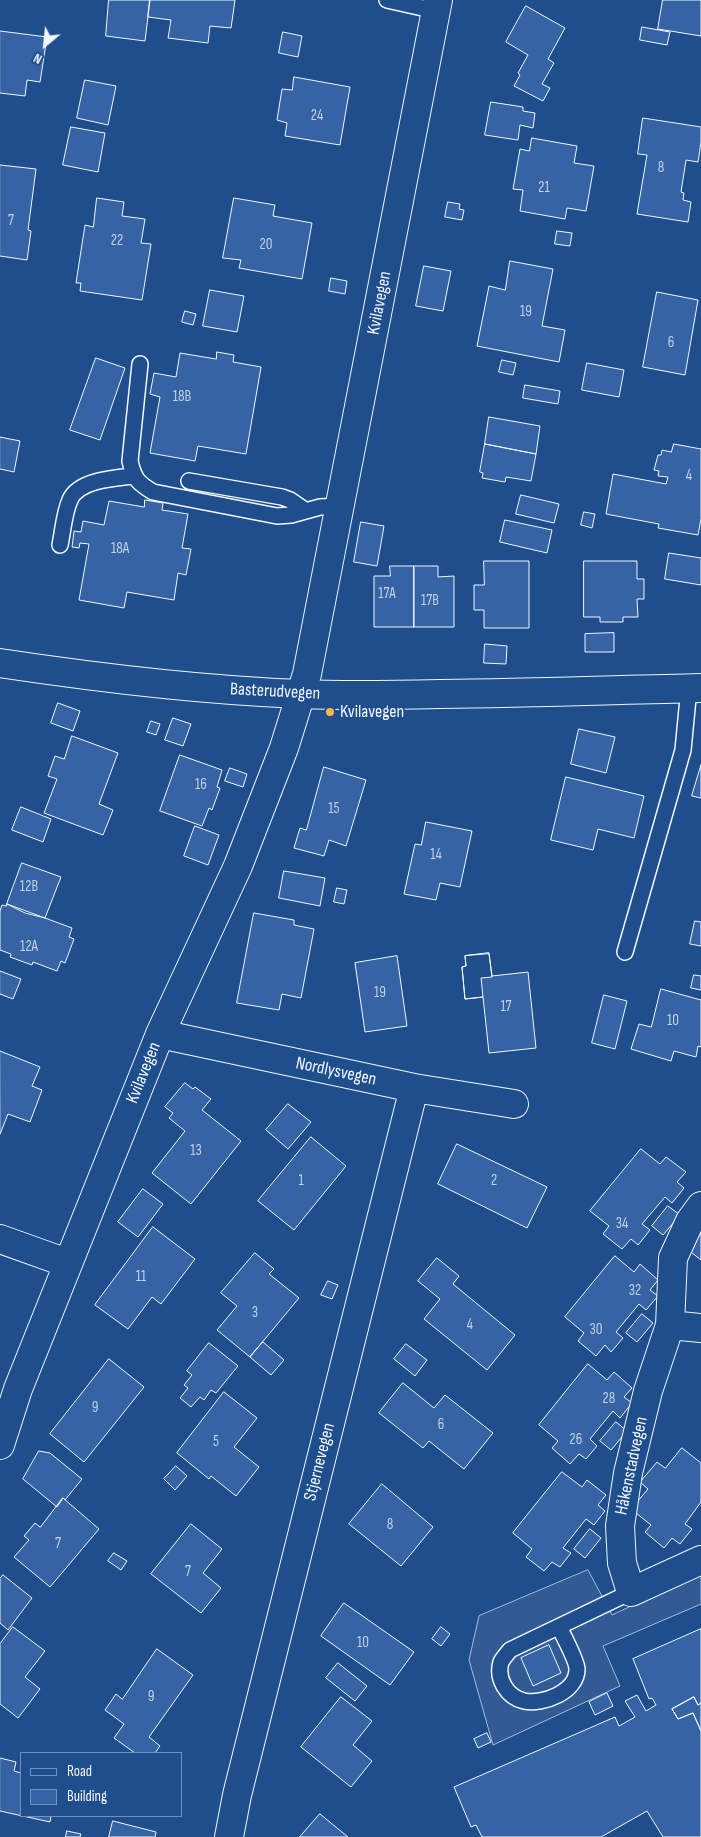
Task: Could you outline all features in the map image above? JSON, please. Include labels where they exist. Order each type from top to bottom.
[{"type":"street","name":"Kvilavegen","points":[[0,1445],[18,1389],[67,1263],[160,1034],[238,866],[284,748],[301,694],[313,649],[437,6]]},
{"type":"street","name":"Basterudvegen","points":[[0,662],[114,679],[214,689],[350,696],[695,688]]},
{"type":"street","name":"Nordlysvegen","points":[[160,1034],[414,1088],[514,1104]]},
{"type":"street","name":"Stjernevegen","points":[[229,1837],[242,1776],[414,1088]]},
{"type":"street","name":"Håkenstadvegen","points":[[631,1592],[622,1563],[620,1526],[628,1473],[648,1391],[670,1324],[673,1258],[690,1221],[701,1206]]},
{"type":"street","points":[[0,1239],[67,1263]]},
{"type":"street","points":[[670,1324],[701,1328]]},
{"type":"street","points":[[631,1592],[701,1560]]},
{"type":"lane","points":[[387,0],[437,6]]},
{"type":"lane","points":[[140,364],[130,461],[133,476],[142,485],[153,492],[180,499],[277,516],[291,516],[320,507],[340,506]]},
{"type":"lane","points":[[60,545],[65,517],[73,494],[83,487],[103,480],[133,476]]},
{"type":"lane","points":[[189,481],[290,500],[306,511]]},
{"type":"lane","points":[[625,952],[683,750],[695,688]]},
{"type":"lane","points":[[559,1627],[577,1668],[574,1681],[567,1690],[540,1701],[524,1700],[512,1696],[499,1675],[502,1661],[510,1650],[631,1592]]},
{"type":"shaded area","points":[[588,1570],[612,1615],[701,1573],[701,1604],[603,1646],[620,1686],[493,1745],[469,1660],[479,1616]]},
{"type":"building","points":[[109,0],[150,0],[145,41],[106,36]]},
{"type":"building","points":[[150,0],[235,0],[231,28],[210,26],[208,43],[168,38],[171,20],[148,17]]},
{"type":"building","points":[[663,0],[701,0],[701,36],[658,29]]},
{"type":"building","points":[[526,6],[565,28],[548,59],[554,63],[542,84],[550,88],[543,101],[514,86],[520,75],[518,73],[528,55],[506,42]]},
{"type":"building","points":[[642,27],[670,32],[667,45],[640,40]]},
{"type":"building","points":[[0,31],[47,37],[40,82],[27,80],[25,96],[0,93]]},
{"type":"building","points":[[283,32],[302,36],[298,57],[279,53]]},
{"type":"building","points":[[294,77],[350,87],[340,145],[285,136],[287,123],[277,120],[282,89],[292,90]]},
{"type":"building","points":[[85,80],[116,86],[108,125],[77,118]]},
{"type":"building","points":[[491,102],[523,107],[523,111],[535,113],[533,128],[520,125],[518,140],[485,135]]},
{"type":"building","points":[[643,118],[701,127],[698,162],[686,160],[681,192],[684,193],[683,200],[691,202],[688,222],[637,214],[647,155],[638,154]]},
{"type":"building","points":[[71,127],[105,133],[98,172],[63,165]]},
{"type":"building","points":[[532,138],[577,146],[574,163],[594,166],[586,211],[567,208],[565,219],[520,211],[523,190],[513,189],[520,149],[529,151]]},
{"type":"building","points":[[0,165],[36,169],[28,230],[31,231],[27,260],[0,256]]},
{"type":"building","points":[[97,198],[124,202],[122,216],[145,219],[141,243],[151,244],[142,300],[80,291],[81,283],[76,283],[85,225],[93,227]]},
{"type":"building","points":[[234,198],[275,205],[273,216],[312,223],[302,279],[239,268],[241,260],[223,258]]},
{"type":"building","points":[[448,202],[460,204],[459,209],[464,210],[462,220],[445,217]]},
{"type":"building","points":[[557,231],[572,233],[570,246],[555,244]]},
{"type":"building","points":[[510,261],[553,269],[542,326],[565,330],[559,362],[477,346],[489,286],[505,290]]},
{"type":"building","points":[[424,266],[451,271],[443,311],[416,306]]},
{"type":"building","points":[[331,278],[347,281],[345,294],[329,291]]},
{"type":"building","points":[[210,290],[244,296],[237,332],[203,326]]},
{"type":"building","points":[[657,292],[698,300],[685,375],[643,367]]},
{"type":"building","points":[[185,311],[196,314],[193,325],[182,322]]},
{"type":"building","points":[[217,352],[234,355],[233,362],[261,367],[246,454],[198,446],[195,461],[150,453],[160,397],[150,394],[154,373],[176,377],[180,353],[216,359]]},
{"type":"building","points":[[96,358],[125,368],[100,440],[70,430]]},
{"type":"building","points":[[502,360],[516,363],[513,375],[499,372]]},
{"type":"building","points":[[587,363],[624,370],[619,397],[582,390]]},
{"type":"building","points":[[525,385],[560,391],[558,404],[523,398]]},
{"type":"building","points":[[489,417],[540,426],[536,454],[485,444]]},
{"type":"building","points":[[0,437],[20,441],[14,472],[0,469]]},
{"type":"building","points":[[485,444],[536,454],[531,481],[506,477],[505,482],[482,478],[483,473],[480,472]]},
{"type":"building","points":[[674,444],[701,449],[701,519],[698,535],[658,528],[659,524],[606,514],[613,474],[666,484],[668,477],[658,476],[659,471],[654,470],[658,455],[661,455],[662,450],[671,452]]},
{"type":"building","points":[[521,495],[559,504],[554,523],[516,514]]},
{"type":"building","points":[[145,500],[163,503],[162,510],[188,514],[182,548],[191,549],[186,575],[178,573],[174,600],[127,592],[124,608],[79,600],[89,544],[80,543],[79,548],[72,547],[74,531],[81,532],[83,521],[104,525],[109,501],[144,507]]},
{"type":"building","points":[[584,512],[595,514],[592,528],[581,525]]},
{"type":"building","points":[[505,520],[552,530],[547,553],[500,542]]},
{"type":"building","points":[[361,522],[384,526],[377,566],[354,562]]},
{"type":"building","points":[[669,553],[701,558],[701,585],[665,579]]},
{"type":"building","points":[[484,561],[529,561],[529,628],[484,628],[484,610],[474,610],[474,585],[484,585]]},
{"type":"building","points":[[584,561],[637,561],[637,579],[644,579],[644,599],[637,599],[638,617],[623,617],[623,622],[600,622],[600,617],[584,617]]},
{"type":"building","points":[[390,566],[414,566],[414,627],[374,627],[374,576],[390,576]]},
{"type":"building","points":[[414,566],[438,566],[438,577],[454,576],[454,627],[414,627]]},
{"type":"building","points":[[614,633],[614,652],[585,652],[585,634]]},
{"type":"building","points":[[485,644],[507,646],[506,664],[484,663]]},
{"type":"building","points":[[58,703],[80,711],[73,731],[51,723]]},
{"type":"building","points":[[173,718],[191,724],[183,746],[165,740]]},
{"type":"building","points":[[151,721],[160,724],[156,735],[147,732]]},
{"type":"building","points":[[579,729],[615,737],[606,773],[571,764]]},
{"type":"building","points":[[72,736],[118,753],[99,804],[113,810],[103,835],[44,813],[57,779],[48,776],[55,756],[64,759]]},
{"type":"building","points":[[180,755],[222,770],[217,787],[220,788],[212,810],[209,808],[202,826],[160,811]]},
{"type":"building","points":[[701,765],[701,798],[692,796]]},
{"type":"building","points":[[324,767],[366,780],[346,846],[329,840],[324,856],[294,848],[300,828],[306,830]]},
{"type":"building","points":[[230,768],[247,774],[243,787],[225,781]]},
{"type":"building","points":[[566,777],[644,796],[634,838],[598,829],[593,850],[551,840]]},
{"type":"building","points":[[21,807],[51,819],[43,842],[12,830]]},
{"type":"building","points":[[426,822],[472,831],[460,887],[440,883],[436,900],[404,894],[415,844],[421,845]]},
{"type":"building","points":[[195,826],[219,835],[208,865],[184,856]]},
{"type":"building","points":[[22,863],[61,877],[45,918],[7,904]]},
{"type":"building","points":[[284,871],[325,878],[320,906],[279,898]]},
{"type":"building","points":[[337,888],[347,890],[344,904],[334,902]]},
{"type":"building","points":[[7,904],[25,913],[72,928],[69,937],[74,939],[65,963],[61,961],[57,971],[33,962],[32,965],[10,957],[11,954],[0,950],[0,911],[2,905],[6,906]]},
{"type":"building","points":[[254,913],[294,920],[294,925],[314,929],[301,998],[282,994],[279,1010],[237,1003]]},
{"type":"building","points":[[695,921],[701,922],[701,946],[690,944]]},
{"type":"building","points":[[489,953],[492,976],[528,972],[536,1048],[489,1053],[483,997],[465,999],[462,967],[466,966],[465,956]]},
{"type":"building","points":[[489,954],[492,977],[481,978],[483,997],[465,999],[462,967],[466,966],[465,956]]},
{"type":"building","points":[[397,956],[407,1026],[365,1032],[355,963]]},
{"type":"building","points":[[0,971],[21,979],[13,999],[0,994]]},
{"type":"building","points":[[694,975],[701,976],[701,990],[691,988]]},
{"type":"building","points":[[661,989],[701,1000],[701,1047],[698,1046],[696,1057],[674,1051],[671,1061],[631,1049],[639,1024],[651,1027]]},
{"type":"building","points":[[604,995],[627,1001],[615,1049],[592,1043]]},
{"type":"building","points":[[0,1051],[40,1067],[32,1086],[42,1090],[30,1122],[8,1114],[0,1134]]},
{"type":"building","points":[[185,1083],[193,1089],[195,1087],[211,1099],[202,1110],[241,1141],[191,1204],[152,1173],[185,1131],[169,1118],[173,1113],[165,1107]]},
{"type":"building","points":[[288,1104],[311,1122],[288,1149],[266,1130]]},
{"type":"building","points":[[311,1137],[346,1166],[294,1230],[258,1201]]},
{"type":"building","points":[[457,1144],[547,1187],[527,1228],[438,1184]]},
{"type":"building","points":[[641,1149],[660,1164],[666,1157],[686,1172],[677,1182],[684,1188],[672,1203],[665,1197],[642,1224],[650,1230],[638,1245],[631,1239],[622,1249],[603,1234],[609,1226],[590,1211]]},
{"type":"building","points":[[143,1189],[163,1204],[138,1237],[118,1222]]},
{"type":"building","points":[[668,1206],[680,1215],[663,1235],[652,1226]]},
{"type":"building","points":[[153,1227],[195,1259],[161,1304],[152,1297],[128,1329],[95,1305]]},
{"type":"building","points":[[701,1231],[701,1260],[687,1249]]},
{"type":"building","points":[[255,1253],[274,1269],[269,1274],[299,1298],[250,1357],[217,1330],[237,1306],[221,1293]]},
{"type":"building","points":[[615,1256],[634,1272],[640,1264],[658,1280],[650,1290],[658,1296],[646,1310],[639,1304],[616,1332],[623,1338],[611,1352],[605,1345],[596,1356],[578,1341],[584,1333],[565,1317]]},
{"type":"building","points":[[437,1258],[459,1276],[453,1284],[515,1335],[487,1370],[424,1319],[440,1299],[418,1281]]},
{"type":"building","points":[[328,1281],[338,1285],[332,1299],[321,1295]]},
{"type":"building","points":[[642,1314],[653,1323],[637,1342],[626,1333]]},
{"type":"building","points":[[263,1342],[284,1360],[271,1375],[250,1357]]},
{"type":"building","points":[[209,1343],[238,1366],[216,1393],[211,1390],[204,1400],[200,1397],[191,1407],[180,1398],[188,1388],[184,1385],[192,1375],[187,1371]]},
{"type":"building","points":[[406,1344],[427,1360],[415,1376],[394,1359]]},
{"type":"building","points":[[109,1359],[144,1387],[84,1462],[50,1434]]},
{"type":"building","points":[[588,1364],[607,1380],[614,1372],[632,1388],[624,1397],[632,1403],[620,1418],[613,1411],[590,1439],[597,1446],[586,1459],[579,1454],[570,1464],[552,1448],[558,1441],[539,1425]]},
{"type":"building","points":[[403,1383],[434,1408],[445,1395],[493,1433],[464,1469],[429,1441],[423,1448],[379,1413]]},
{"type":"building","points":[[224,1392],[257,1418],[234,1447],[259,1467],[236,1496],[211,1476],[209,1479],[177,1453]]},
{"type":"building","points":[[616,1422],[627,1431],[611,1450],[600,1441]]},
{"type":"building","points":[[682,1448],[701,1463],[701,1502],[685,1524],[692,1529],[680,1544],[672,1538],[664,1548],[645,1532],[651,1525],[631,1509],[648,1489],[640,1482],[657,1462],[665,1468]]},
{"type":"building","points":[[39,1451],[50,1453],[82,1479],[65,1500],[63,1498],[57,1507],[23,1479]]},
{"type":"building","points":[[176,1466],[187,1476],[175,1490],[164,1479]]},
{"type":"building","points":[[562,1472],[582,1487],[587,1480],[606,1495],[598,1505],[605,1511],[594,1525],[586,1519],[563,1548],[571,1553],[560,1567],[552,1562],[544,1571],[526,1557],[532,1549],[513,1533]]},
{"type":"building","points":[[382,1484],[433,1527],[401,1566],[349,1524]]},
{"type":"building","points":[[63,1498],[99,1529],[50,1587],[14,1557],[29,1540],[24,1536],[35,1523],[40,1527]]},
{"type":"building","points":[[191,1524],[222,1549],[203,1573],[221,1588],[201,1613],[151,1574]]},
{"type":"building","points":[[590,1529],[601,1538],[585,1558],[574,1549]]},
{"type":"building","points":[[114,1553],[127,1561],[121,1570],[108,1561]]},
{"type":"building","points":[[3,1575],[32,1598],[8,1630],[0,1623],[0,1579]]},
{"type":"building","points":[[344,1603],[414,1652],[390,1685],[321,1636]]},
{"type":"building","points":[[13,1627],[45,1651],[25,1677],[40,1689],[18,1718],[0,1704],[0,1644]]},
{"type":"building","points":[[441,1627],[450,1634],[441,1646],[432,1639]]},
{"type":"building","points":[[701,1629],[701,1703],[698,1705],[694,1697],[672,1709],[678,1719],[693,1713],[701,1731],[701,1837],[663,1837],[647,1811],[601,1837],[482,1837],[476,1825],[471,1827],[454,1787],[615,1717],[619,1726],[635,1717],[625,1701],[637,1695],[646,1711],[656,1705],[652,1698],[649,1699],[633,1659]]},
{"type":"building","points":[[549,1645],[561,1673],[533,1686],[521,1658]]},
{"type":"building","points":[[157,1649],[193,1675],[149,1737],[160,1746],[156,1752],[134,1752],[114,1738],[124,1724],[105,1710],[116,1694],[122,1699]]},
{"type":"building","points":[[338,1663],[367,1686],[355,1701],[326,1678]]},
{"type":"building","points":[[607,1693],[613,1706],[595,1715],[589,1702]]},
{"type":"building","points":[[341,1697],[372,1721],[353,1745],[372,1761],[351,1787],[301,1747]]},
{"type":"building","points":[[694,1697],[698,1705],[701,1703],[701,1731],[693,1713],[678,1719],[672,1709]]},
{"type":"building","points":[[487,1733],[491,1742],[478,1748],[474,1739]]},
{"type":"building","points":[[0,1758],[16,1762],[14,1771],[20,1773],[20,1816],[0,1811]]},
{"type":"building","points":[[320,1814],[348,1837],[300,1837]]},
{"type":"building","points":[[28,1817],[51,1817],[50,1822]]},
{"type":"building","points":[[113,1821],[156,1832],[155,1837],[109,1837]]},
{"type":"building","points":[[67,1831],[81,1834],[80,1837],[66,1837]]},
{"type":"place","name":"Kvilavegen","points":[[330,712]]}]
